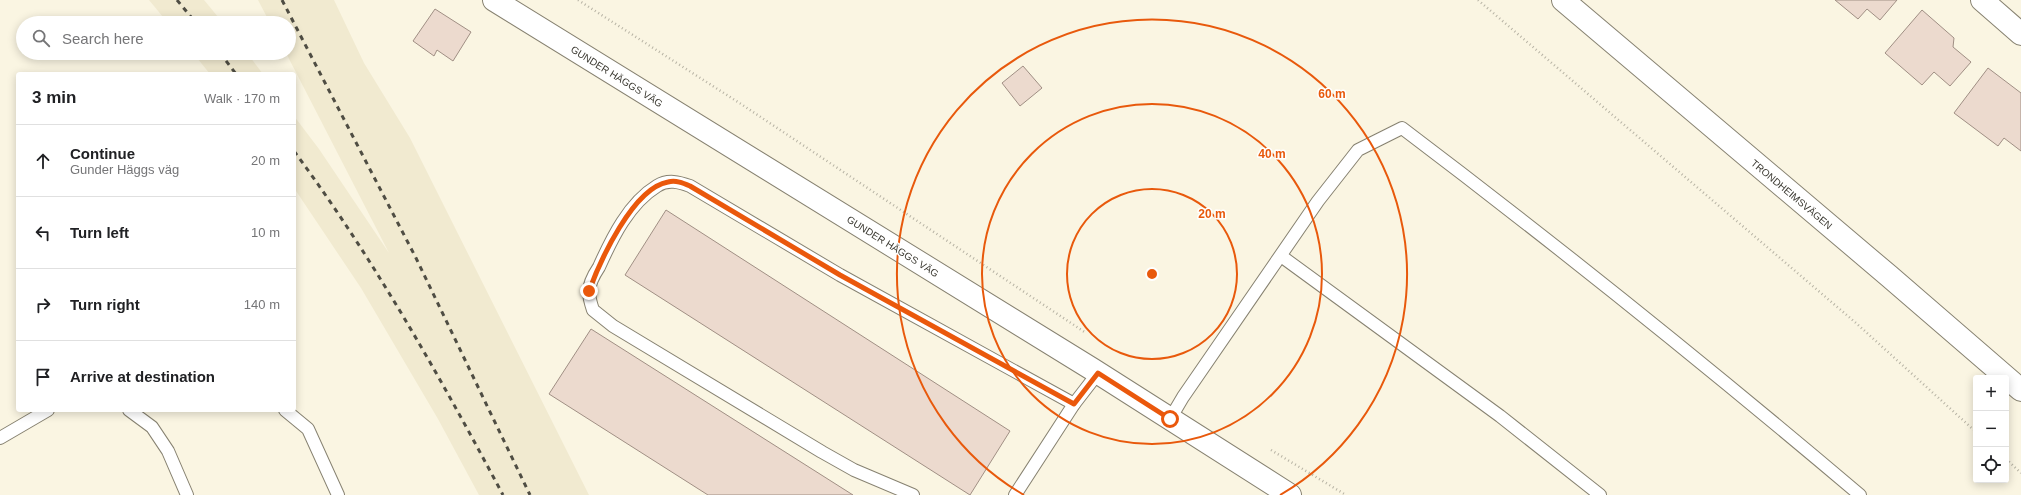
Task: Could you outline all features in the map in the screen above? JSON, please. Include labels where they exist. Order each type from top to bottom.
[{"type":"street","name":"GUNDER HÄGGS VÄG","points":[[494,0],[1098,373],[1290,495]]},
{"type":"street","name":"TRONDHEIMSVÄGEN","points":[[1563,0],[1889,276],[2021,390]]},
{"type":"street","points":[[1982,0],[2021,34]]},
{"type":"lane","points":[[1170,419],[1183,397],[1318,201],[1358,150],[1402,128],[1517,215],[1783,430],[1860,495]]},
{"type":"lane","points":[[913,495],[854,470],[828,456],[613,326],[593,310],[589,291],[595,273],[624,220],[641,200],[657,186],[668,182],[678,182],[690,186],[840,275],[1074,404]]},
{"type":"lane","points":[[1281,256],[1500,416],[1600,495]]},
{"type":"lane","points":[[1015,495],[1074,404],[1098,373]]},
{"type":"lane","points":[[0,438],[45,412]]},
{"type":"lane","points":[[132,412],[152,427],[168,451],[187,495]]},
{"type":"lane","points":[[288,412],[308,429],[338,495]]},
{"type":"path","points":[[578,0],[741,104],[1087,333]]},
{"type":"path","points":[[1478,0],[1856,323],[1973,429]]},
{"type":"path","points":[[1264,446],[1346,495]]},
{"type":"path","points":[[2009,462],[2021,472]]},
{"type":"shaded area","points":[[149,0],[204,0],[217,16],[162,16]]},
{"type":"shaded area","points":[[258,0],[334,0],[364,63],[410,138],[589,495],[479,495],[438,419],[361,288],[296,191],[296,119],[319,149],[389,253],[290,60],[296,60],[296,16],[266,16]]},
{"type":"shaded area","points":[[199,60],[252,60],[261,72],[208,72]]},
{"type":"building","points":[[1835,0],[1897,0],[1880,20],[1867,9],[1858,19]]},
{"type":"building","points":[[435,9],[471,32],[453,61],[437,50],[434,56],[413,41]]},
{"type":"building","points":[[1922,10],[1954,38],[1953,47],[1971,62],[1950,86],[1934,72],[1922,85],[1885,53]]},
{"type":"building","points":[[1023,66],[1042,88],[1020,106],[1002,83]]},
{"type":"building","points":[[1988,68],[2021,93],[2021,151],[2004,138],[1998,146],[1954,113]]},
{"type":"building","points":[[666,210],[1010,431],[970,495],[625,275]]},
{"type":"building","points":[[591,329],[853,495],[708,495],[549,394]]},
{"type":"railway","points":[[177,0],[190,16]]},
{"type":"railway","points":[[282,0],[290,16]]},
{"type":"railway","points":[[296,27],[416,258],[530,495]]},
{"type":"railway","points":[[225,60],[234,72]]},
{"type":"railway","points":[[296,154],[352,234],[379,276],[455,407],[503,495]]},
{"type":"route","points":[[589,291],[595,273],[624,220],[641,200],[657,186],[668,182],[678,182],[690,186],[840,275],[1034,380],[1074,404],[1098,373],[1170,419]]}]
